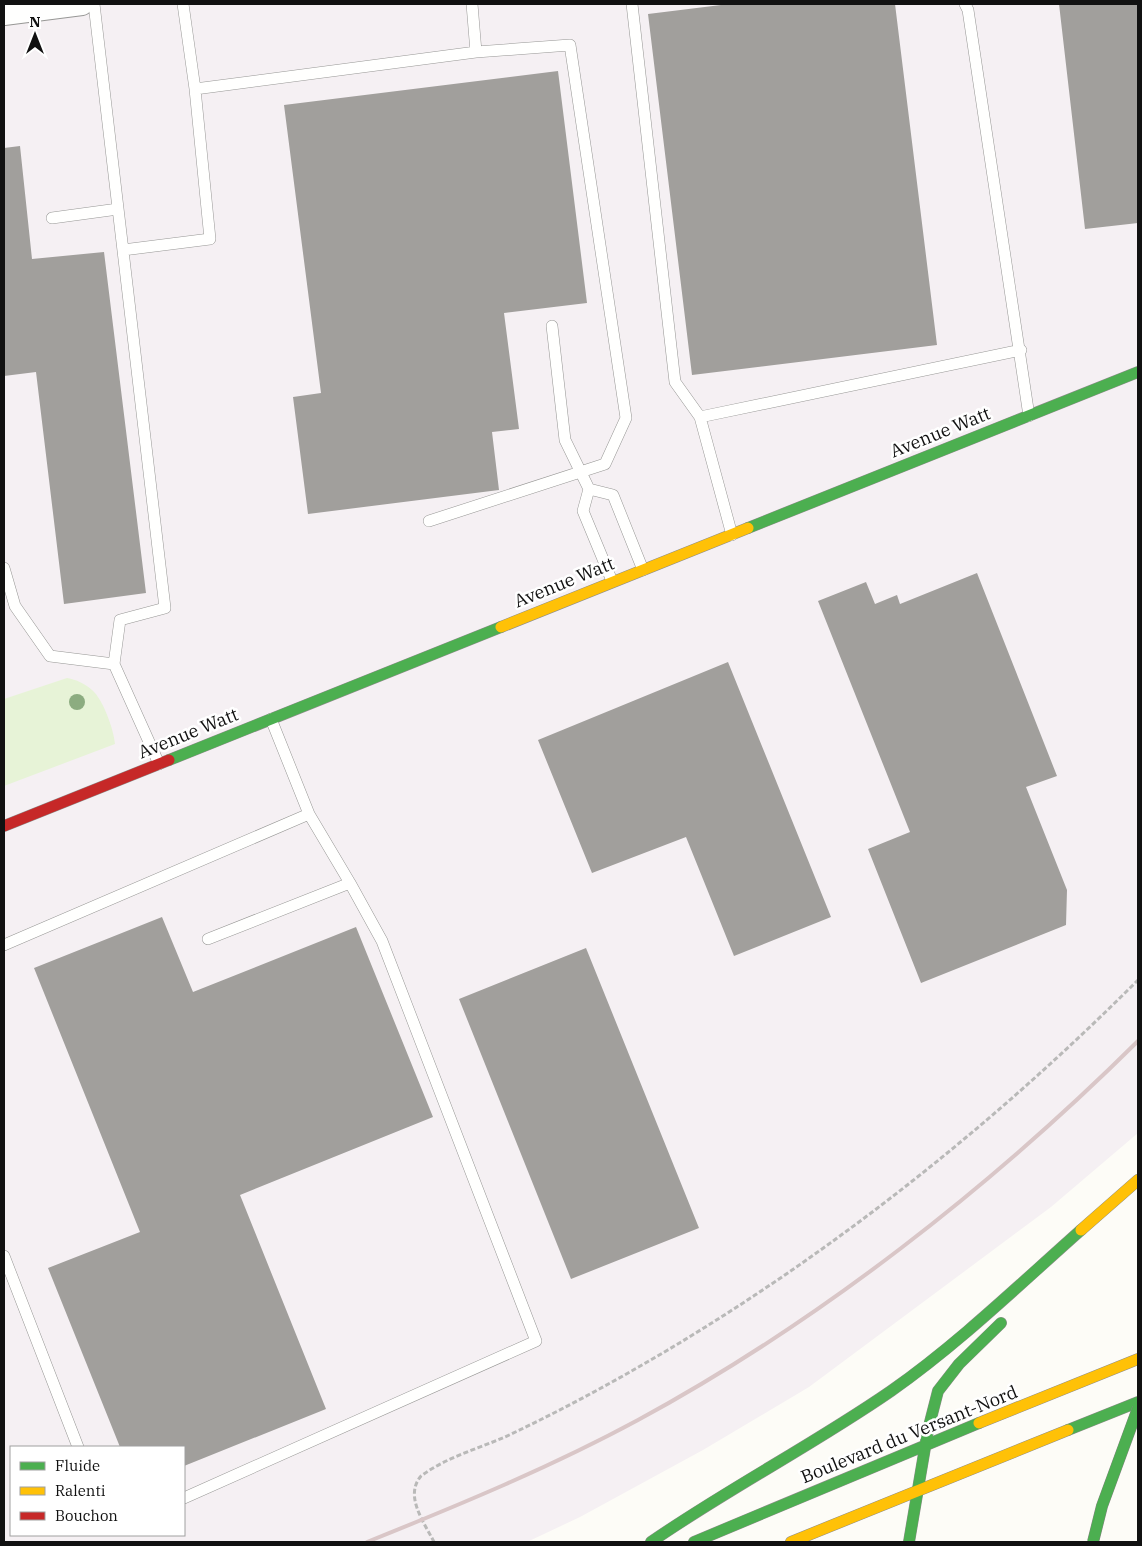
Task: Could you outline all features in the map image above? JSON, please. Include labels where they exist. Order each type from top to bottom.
[{"type":"main road","name":"Avenue Watt","points":[[4,826],[1138,372]]},
{"type":"main road","points":[[1036,1287],[1110,1207],[1138,1180]]},
{"type":"main road","points":[[651,1542],[680,1522],[808,1447],[892,1390],[962,1334],[1110,1207]]},
{"type":"main road","points":[[909,1542],[926,1444],[938,1391],[959,1364],[1009,1316]]},
{"type":"main road","name":"Boulevard du Versant-Nord","points":[[694,1542],[926,1444],[1138,1359]]},
{"type":"main road","points":[[791,1542],[1138,1402]]},
{"type":"main road","points":[[1092,1542],[1102,1506],[1138,1408]]},
{"type":"street","points":[[4,14],[82,4]]},
{"type":"lane","points":[[94,4],[165,608],[120,620],[114,664],[159,764]]},
{"type":"lane","points":[[123,250],[210,239],[195,89],[182,4]]},
{"type":"lane","points":[[472,4],[476,52]]},
{"type":"lane","points":[[632,4],[674,382],[700,417],[732,535]]},
{"type":"lane","points":[[965,4],[968,10],[1021,350],[1029,416]]},
{"type":"lane","points":[[195,89],[476,52],[570,45],[626,418],[606,464],[429,521]]},
{"type":"lane","points":[[52,218],[118,209]]},
{"type":"lane","points":[[552,326],[565,440],[589,489],[583,511],[612,582]]},
{"type":"lane","points":[[700,417],[1021,350]]},
{"type":"lane","points":[[589,489],[613,495],[642,570]]},
{"type":"lane","points":[[4,568],[15,606],[50,656],[114,664]]},
{"type":"lane","points":[[185,1498],[536,1341],[382,941],[350,882],[309,814],[271,719]]},
{"type":"lane","points":[[4,945],[309,814]]},
{"type":"lane","points":[[208,939],[350,882]]},
{"type":"lane","points":[[4,1256],[78,1446]]},
{"type":"path","points":[[434,1542],[415,1502],[414,1489],[421,1476],[552,1414],[604,1386],[661,1354],[773,1284],[949,1152],[1084,1034],[1138,980]]},
{"type":"shaded area","points":[[4,4],[1138,4],[1138,1133],[1051,1207],[809,1387],[703,1450],[580,1517],[527,1542],[4,1542]]},
{"type":"green space","points":[[67,678],[83,684],[96,694],[107,715],[113,731],[115,744],[4,786],[4,699]]},
{"type":"building","points":[[729,4],[895,4],[937,345],[692,375],[648,14]]},
{"type":"building","points":[[1059,4],[1138,4],[1138,223],[1085,229]]},
{"type":"building","points":[[558,71],[587,303],[504,313],[519,429],[492,432],[499,490],[308,514],[293,397],[321,393],[284,105]]},
{"type":"building","points":[[20,146],[32,259],[104,252],[146,593],[64,604],[36,372],[4,376],[4,148]]},
{"type":"building","points":[[977,573],[1057,776],[1026,787],[1067,890],[1066,925],[921,983],[868,849],[910,832],[818,601],[866,582],[875,604],[897,595],[900,604]]},
{"type":"building","points":[[728,662],[831,917],[734,956],[686,837],[592,873],[538,740]]},
{"type":"building","points":[[162,917],[193,992],[356,927],[433,1117],[240,1195],[326,1409],[185,1466],[185,1446],[120,1446],[48,1268],[140,1232],[34,968]]},
{"type":"building","points":[[586,948],[699,1228],[571,1279],[459,999]]},
{"type":"railway","points":[[367,1542],[504,1485],[572,1454],[638,1420],[772,1340],[838,1295],[964,1198],[1082,1095],[1138,1041]]},
{"type":"traffic: fast","points":[[748,528],[1138,372]]},
{"type":"traffic: fast","points":[[169,760],[501,627]]},
{"type":"traffic: fast","points":[[651,1542],[710,1503],[832,1430],[916,1373],[964,1334],[1081,1230]]},
{"type":"traffic: fast","points":[[909,1542],[928,1430],[938,1391],[959,1364],[1001,1323]]},
{"type":"traffic: fast","points":[[1068,1430],[1138,1402]]},
{"type":"traffic: fast","points":[[1093,1542],[1102,1506],[1138,1408]]},
{"type":"traffic: fast","points":[[694,1542],[979,1423]]},
{"type":"traffic: slow","points":[[501,627],[748,528]]},
{"type":"traffic: slow","points":[[1081,1230],[1138,1180]]},
{"type":"traffic: slow","points":[[979,1423],[1138,1359]]},
{"type":"traffic: slow","points":[[791,1542],[1068,1430]]},
{"type":"traffic: jam","points":[[4,826],[169,760]]}]
